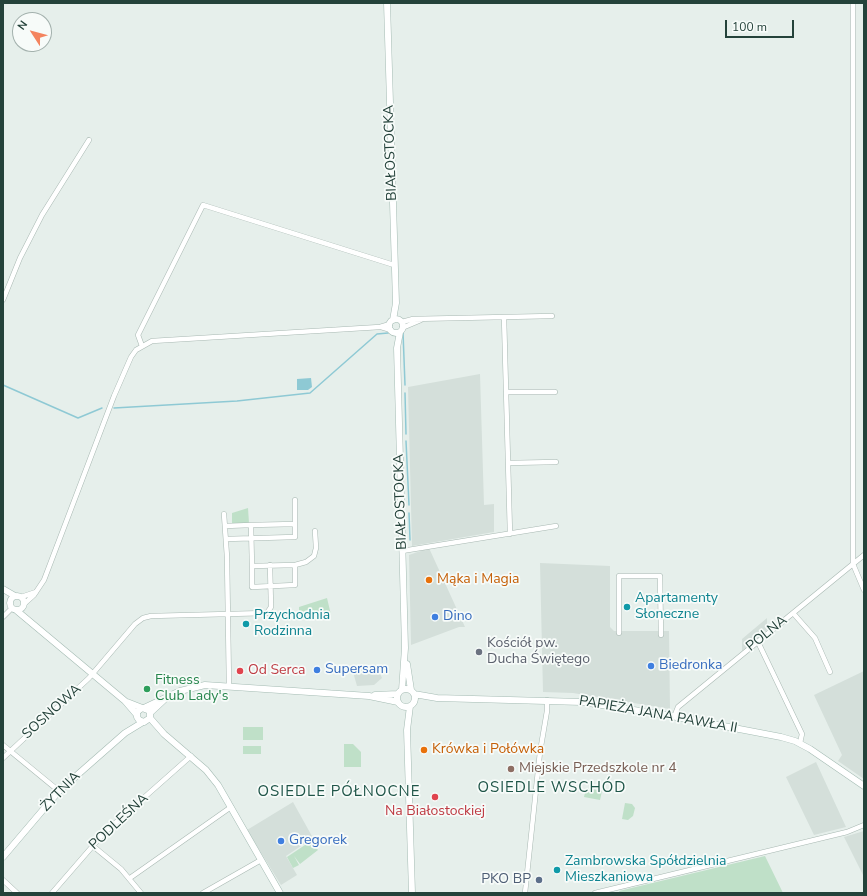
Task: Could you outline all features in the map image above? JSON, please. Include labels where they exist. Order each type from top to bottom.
[{"type":"street","name":"BIAŁOSTOCKA","points":[[387,3],[394,265],[396,303],[401,326],[397,348],[405,657],[400,692],[400,704]]},
{"type":"street","points":[[853,3],[853,564],[864,590]]},
{"type":"street","points":[[3,300],[20,258],[42,214],[88,140]]},
{"type":"street","points":[[142,346],[138,335],[203,205],[394,265]]},
{"type":"street","name":"BIAŁOSTOCKA","points":[[396,303],[391,326],[397,348]]},
{"type":"street","points":[[391,326],[395,332],[401,326],[413,319],[552,316]]},
{"type":"street","points":[[504,317],[510,534]]},
{"type":"street","points":[[13,607],[20,610],[36,592],[44,580],[125,369],[131,357],[142,346],[152,341],[160,340],[401,326]]},
{"type":"street","points":[[506,392],[555,392]]},
{"type":"street","points":[[508,463],[556,462]]},
{"type":"street","points":[[226,539],[295,537],[295,500]]},
{"type":"street","points":[[224,514],[226,526],[229,686]]},
{"type":"street","points":[[226,526],[295,524]]},
{"type":"street","points":[[251,525],[252,587],[295,585],[295,565]]},
{"type":"street","points":[[402,551],[556,526]]},
{"type":"street","points":[[252,566],[295,565],[306,562],[314,556],[316,548],[315,530]]},
{"type":"street","name":"POLNA","points":[[674,717],[678,707],[864,555]]},
{"type":"street","points":[[270,565],[271,586]]},
{"type":"street","points":[[619,633],[619,576],[660,576],[660,635]]},
{"type":"street","name":"SOSNOWA","points":[[3,758],[93,674],[135,624],[143,618],[151,616],[228,616],[267,613],[271,607],[271,586]]},
{"type":"street","points":[[3,589],[18,597],[35,626]]},
{"type":"street","points":[[13,607],[11,599],[36,592]]},
{"type":"street","points":[[3,593],[13,607],[125,701],[137,716],[164,734],[206,770],[231,807],[280,893]]},
{"type":"street","points":[[3,617],[13,607]]},
{"type":"street","points":[[793,613],[815,638],[830,672]]},
{"type":"street","points":[[758,642],[802,734],[800,743]]},
{"type":"street","name":"BIAŁOSTOCKA","points":[[405,657],[413,692],[412,704]]},
{"type":"street","points":[[143,708],[157,700],[166,698],[192,687],[204,685],[369,696]]},
{"type":"street","name":"PAPIEŻA JANA PAWŁA II","points":[[369,696],[413,692],[437,698],[587,702],[674,717],[781,737],[800,743],[864,786]]},
{"type":"street","name":"PAPIEŻA JANA PAWŁA II","points":[[369,696],[400,704],[412,704],[437,698]]},
{"type":"street","name":"ŻYTNIA","points":[[3,858],[59,791],[125,733],[144,722],[166,698]]},
{"type":"street","points":[[525,893],[540,752],[547,711],[547,700]]},
{"type":"street","points":[[125,701],[143,708],[164,734]]},
{"type":"street","points":[[400,704],[407,730]]},
{"type":"street","points":[[412,704],[407,730],[412,893]]},
{"type":"street","name":"ŻYTNIA","points":[[125,733],[143,708]]},
{"type":"street","name":"SOSNOWA","points":[[3,745],[59,791]]},
{"type":"street","name":"PODLEŚNA","points":[[52,893],[104,833],[191,756]]},
{"type":"street","points":[[130,878],[231,807]]},
{"type":"street","points":[[595,893],[847,832],[864,825]]},
{"type":"street","points":[[93,846],[130,878],[141,893]]},
{"type":"street","points":[[203,893],[261,860]]},
{"type":"street","points":[[3,880],[18,893]]},
{"type":"shaded area","points":[[480,374],[484,505],[494,504],[494,532],[412,546],[408,387]]},
{"type":"shaded area","points":[[429,548],[465,627],[459,627],[411,645],[409,555]]},
{"type":"shaded area","points":[[540,563],[610,566],[610,627],[614,631],[669,631],[670,709],[573,693],[543,692]]},
{"type":"shaded area","points":[[767,618],[767,630],[742,651],[742,639]]},
{"type":"shaded area","points":[[376,665],[382,678],[374,685],[357,686],[353,672]]},
{"type":"shaded area","points":[[864,671],[864,779],[838,761],[842,755],[814,695]]},
{"type":"shaded area","points":[[816,762],[846,827],[814,835],[786,777]]},
{"type":"shaded area","points":[[293,802],[313,838],[286,856],[297,875],[281,885],[247,830]]},
{"type":"shaded area","points":[[864,831],[864,877],[844,837]]},
{"type":"green space","points":[[248,508],[249,523],[232,523],[232,513]]},
{"type":"green space","points":[[327,598],[331,615],[299,615],[299,607]]},
{"type":"green space","points":[[243,727],[263,727],[263,740],[243,740]]},
{"type":"green space","points":[[344,744],[353,744],[361,752],[361,767],[344,767]]},
{"type":"green space","points":[[243,746],[261,746],[261,754],[243,754]]},
{"type":"green space","points":[[586,788],[602,791],[600,800],[584,797]]},
{"type":"green space","points":[[625,803],[632,804],[635,808],[633,816],[628,820],[622,819]]},
{"type":"green space","points":[[311,841],[318,850],[300,864],[294,856],[299,865],[293,868],[287,857]]},
{"type":"green space","points":[[765,856],[783,893],[620,893],[619,891]]},
{"type":"water","points":[[311,378],[312,387],[308,390],[297,390],[297,379]]},
{"type":"waterway","points":[[403,332],[405,385]]},
{"type":"waterway","points":[[114,408],[237,401],[310,393],[377,334],[388,333]]},
{"type":"waterway","points":[[3,385],[78,418],[102,408]]},
{"type":"waterway","points":[[405,393],[406,434]]},
{"type":"waterway","points":[[406,441],[409,505]]},
{"type":"waterway","points":[[409,513],[410,540]]},
{"type":"place","name":"Mąka i Magia","points":[[429,580]]},
{"type":"place","name":"Apartamenty Słoneczne","points":[[627,607]]},
{"type":"place","name":"Dino","points":[[435,617]]},
{"type":"place","name":"Przychodnia Rodzinna","points":[[246,624]]},
{"type":"place","name":"Kościół pw. Ducha Świętego","points":[[479,652]]},
{"type":"place","name":"Biedronka","points":[[651,666]]},
{"type":"place","name":"Supersam","points":[[317,670]]},
{"type":"place","name":"Od Serca","points":[[240,671]]},
{"type":"place","name":"Fitness Club Lady's","points":[[147,689]]},
{"type":"place","name":"Krówka i Połówka","points":[[424,750]]},
{"type":"place","name":"Miejskie Przedszkole nr 4","points":[[511,769]]},
{"type":"place","name":"Na Białostockiej","points":[[435,797]]},
{"type":"place","name":"Gregorek","points":[[281,841]]},
{"type":"place","name":"Zambrowska Spółdzielnia Mieszkaniowa","points":[[557,870]]},
{"type":"place","name":"PKO BP","points":[[539,880]]},
{"type":"district","name":"OSIEDLE WSCHÓD","points":[[552,788]]},
{"type":"district","name":"OSIEDLE PÓŁNOCNE","points":[[339,792]]}]
